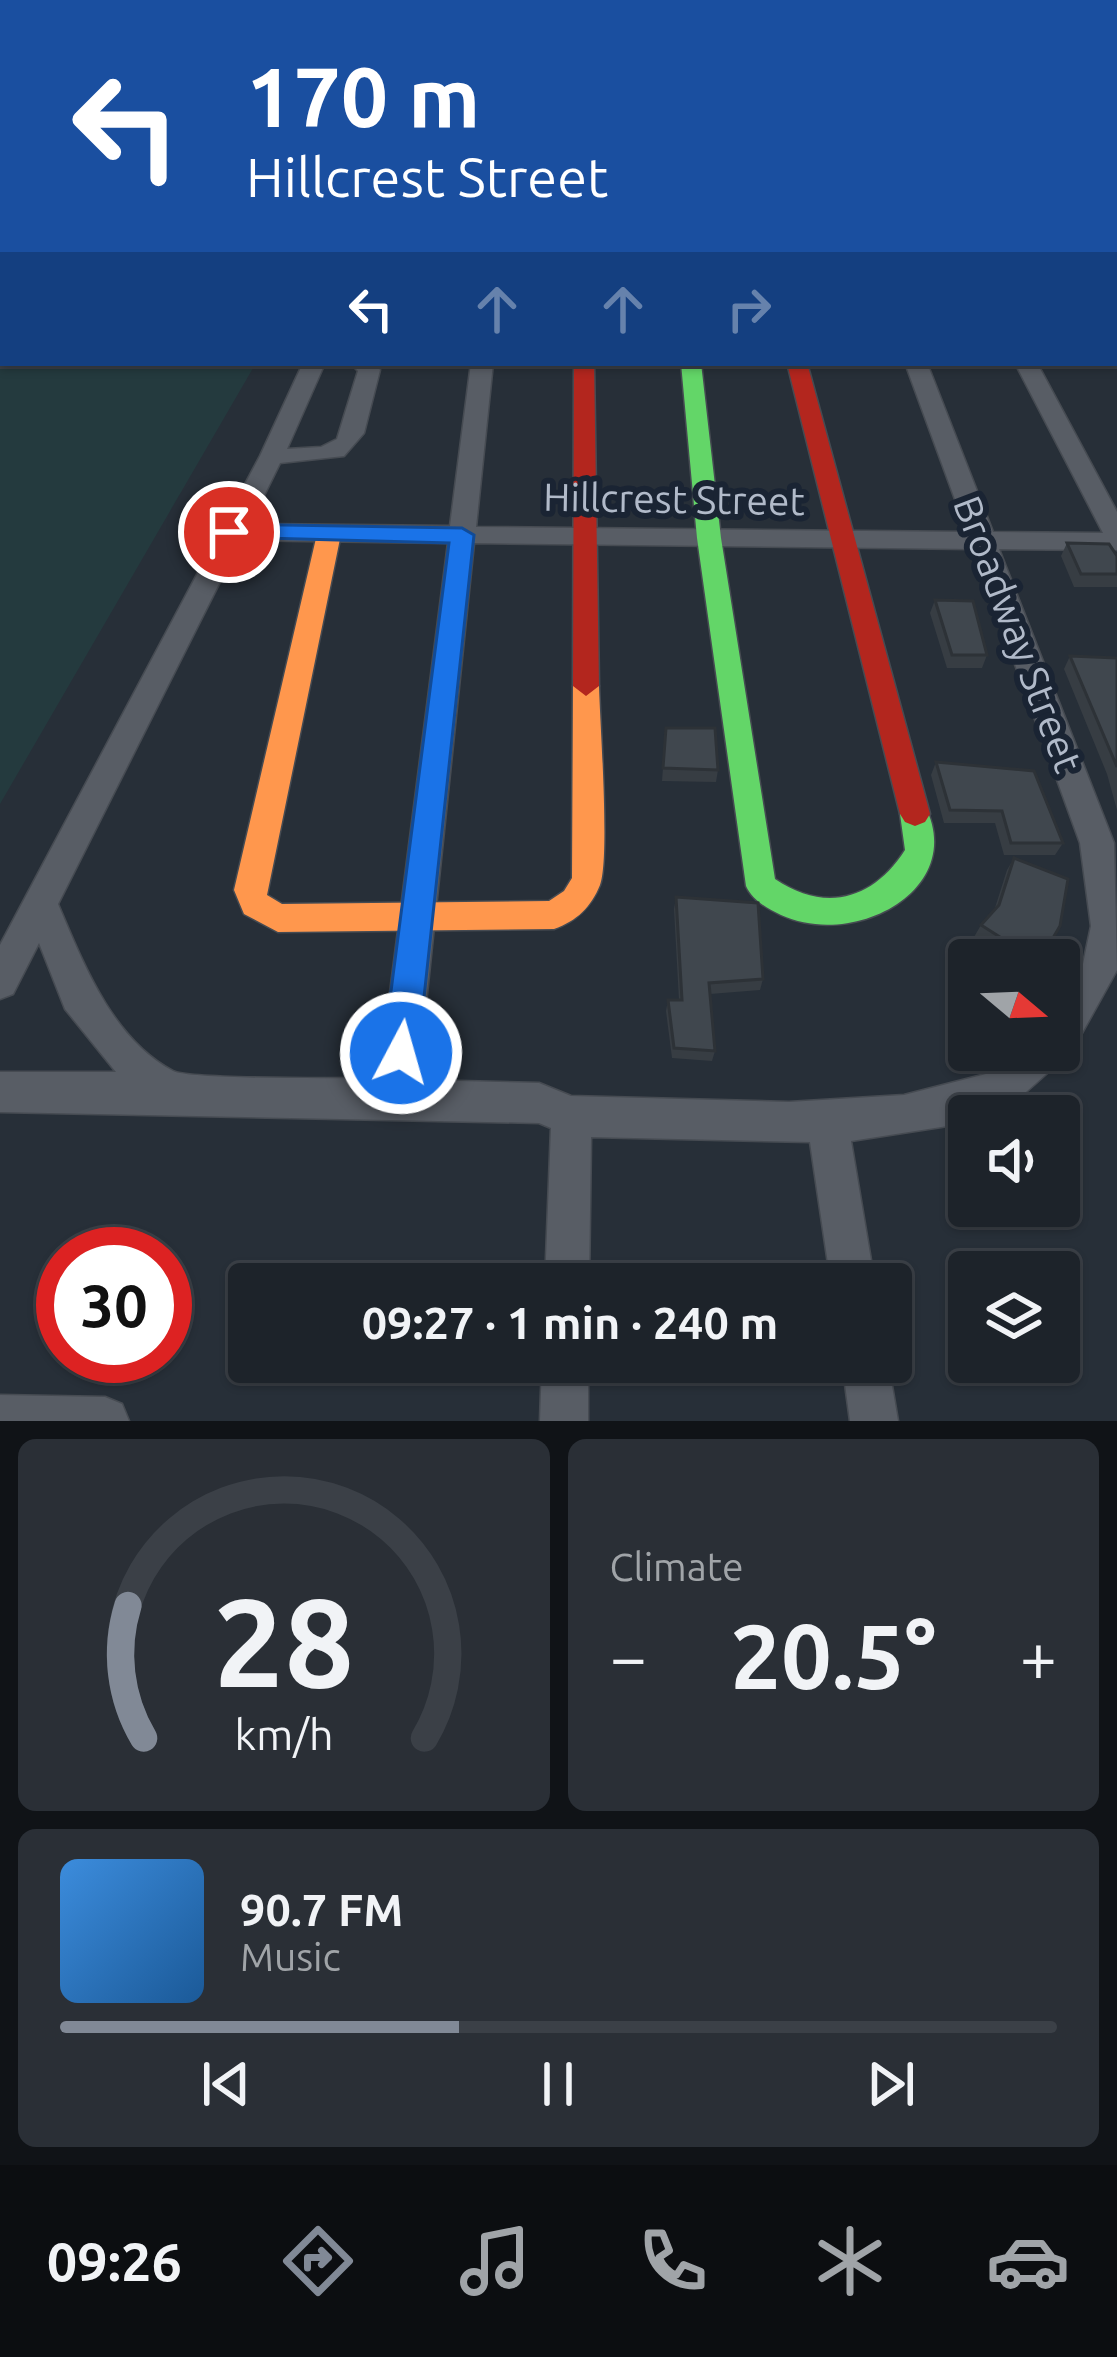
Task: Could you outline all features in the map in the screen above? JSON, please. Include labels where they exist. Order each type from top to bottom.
[{"type":"street","points":[[0,982],[272,456],[313,366]]},
{"type":"street","points":[[272,456],[329,456],[343,449],[350,440],[370,370],[365,366]]},
{"type":"street","points":[[396,1099],[482,366]]},
{"type":"street","points":[[329,534],[250,890],[255,904],[278,918],[554,915],[581,895],[586,880],[584,366]]},
{"type":"street","points":[[691,366],[709,538],[761,886],[777,904],[808,916],[839,918],[884,899],[916,865],[922,843],[798,366]]},
{"type":"street","name":"Broadway Street","points":[[917,366],[1107,843],[1112,945],[1080,1006]]},
{"type":"street","points":[[1028,366],[1117,539]]},
{"type":"street","name":"Hillcrest Street","points":[[229,532],[1117,539]]},
{"type":"street","points":[[40,902],[78,997],[122,1052],[168,1092]]},
{"type":"street","points":[[0,1092],[539,1103],[571,1116],[827,1120],[920,1115],[997,1090],[1021,1071]]},
{"type":"street","points":[[569,1263],[571,1116]]},
{"type":"street","points":[[827,1120],[850,1263]]},
{"type":"street","points":[[567,1383],[567,1421]]},
{"type":"street","points":[[868,1383],[874,1421]]},
{"type":"street","points":[[0,1419],[105,1421]]},
{"type":"green space","points":[[0,366],[254,366],[0,804]]},
{"type":"building","points":[[1067,543],[1109,544],[1117,556],[1117,574],[1081,574]]},
{"type":"building","points":[[935,600],[973,601],[987,655],[952,655]]},
{"type":"building","points":[[1070,656],[1117,658],[1117,767],[1115,762]]},
{"type":"building","points":[[666,728],[715,728],[718,770],[663,768]]},
{"type":"building","points":[[936,762],[1034,771],[1063,843],[1011,843],[1002,811],[950,810]]},
{"type":"building","points":[[1014,858],[1068,879],[1060,926],[1052,939],[1003,939],[981,925],[999,905]]},
{"type":"building","points":[[676,897],[758,903],[763,979],[709,983],[715,1051],[674,1048],[668,1000],[682,1000]]},
{"type":"traffic: fast","points":[[691,366],[709,538],[761,886],[816,912],[835,914],[872,904],[889,892],[918,856],[922,843],[915,814]]},
{"type":"traffic: slow","points":[[329,534],[250,890],[255,904],[278,918],[554,915],[575,901],[587,879],[586,686]]},
{"type":"traffic: jam","points":[[584,366],[586,686]]},
{"type":"traffic: jam","points":[[798,366],[915,814]]},
{"type":"route","points":[[229,532],[462,535],[401,1053]]}]
